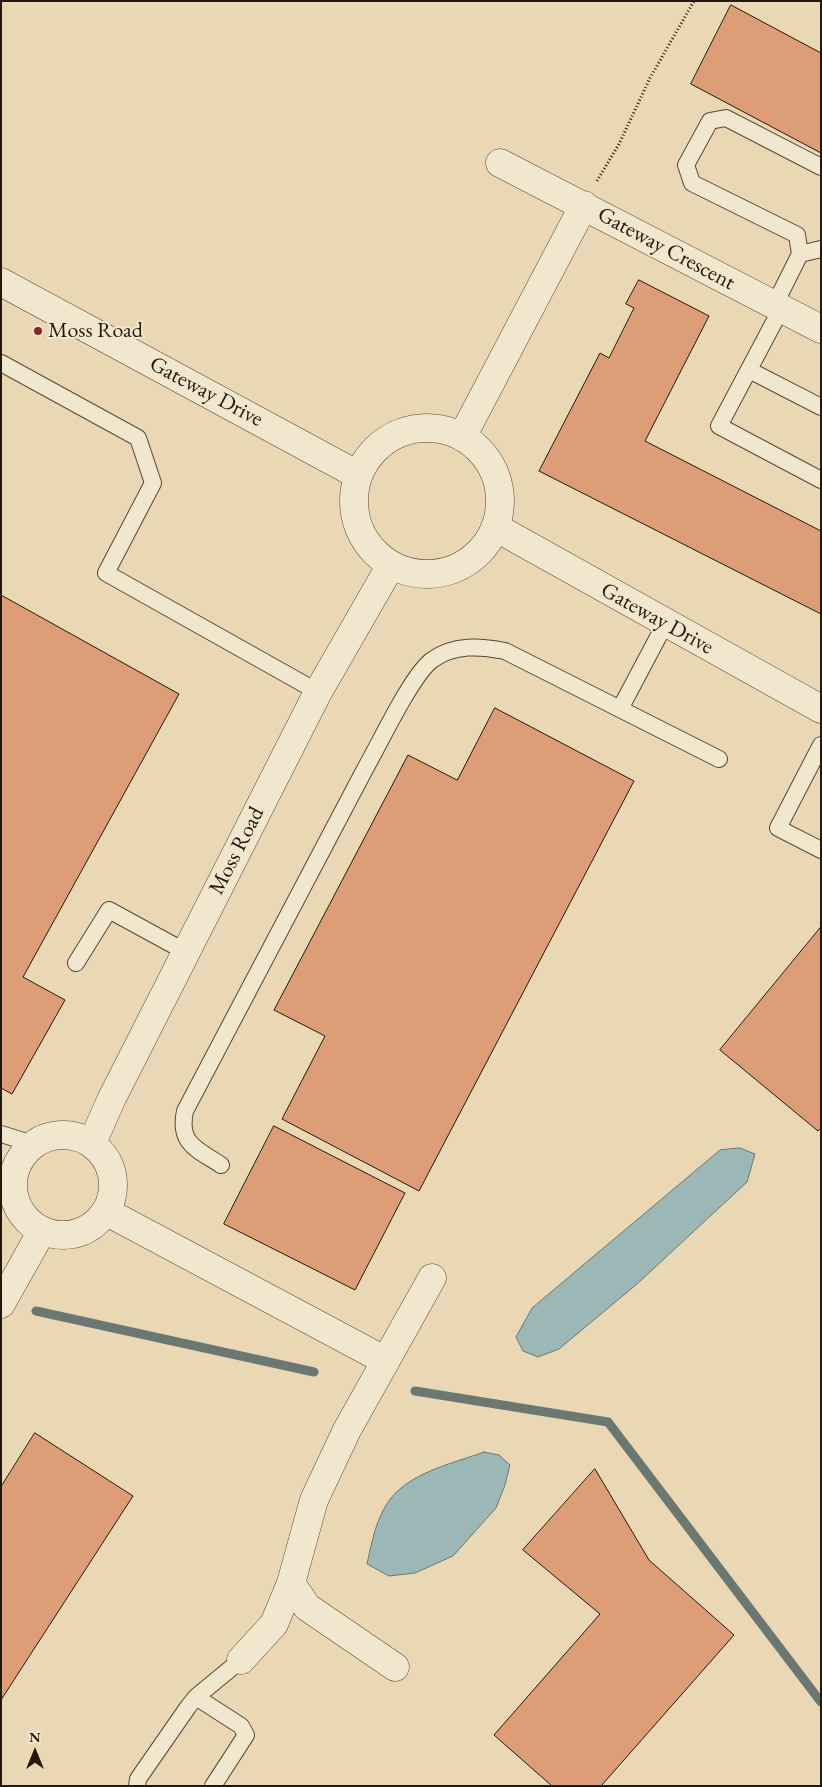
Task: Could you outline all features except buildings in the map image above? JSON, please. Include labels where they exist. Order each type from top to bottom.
[{"type":"street","points":[[500,163],[584,205]]},
{"type":"street","name":"Gateway Crescent","points":[[462,437],[584,205],[821,329]]},
{"type":"street","name":"Gateway Drive","points":[[1,282],[358,474]]},
{"type":"street","points":[[414,429],[438,429],[462,437],[478,450],[491,466],[496,480],[500,507],[495,528],[482,549],[476,554],[463,564],[440,573],[415,573],[392,565],[370,547],[362,536],[355,516],[354,495],[358,474],[371,453],[377,448],[390,438],[414,429]]},
{"type":"street","name":"Gateway Drive","points":[[495,528],[821,709]]},
{"type":"street","name":"Moss Road","points":[[92,1143],[110,1100],[318,692],[392,565]]},
{"type":"street","points":[[62,1134],[78,1136],[92,1143],[101,1151],[113,1174],[114,1187],[107,1212],[97,1223],[78,1233],[56,1235],[42,1231],[28,1221],[7,1186],[21,1156],[34,1144],[47,1137],[62,1134]]},
{"type":"street","points":[[107,1212],[386,1361]]},
{"type":"street","points":[[1,1304],[42,1231]]},
{"type":"street","points":[[241,1660],[274,1624],[291,1583],[314,1500],[348,1430],[432,1278]]},
{"type":"street","points":[[291,1583],[307,1607],[395,1667]]},
{"type":"lane","points":[[821,167],[726,118],[710,121],[686,166],[692,183],[797,235],[800,254],[778,308],[749,370],[718,426],[821,480]]},
{"type":"lane","points":[[800,254],[821,249]]},
{"type":"lane","points":[[1,364],[138,438],[153,483],[106,573],[318,692]]},
{"type":"lane","points":[[749,370],[821,407]]},
{"type":"lane","points":[[620,709],[665,624]]},
{"type":"lane","points":[[221,1165],[190,1144],[183,1134],[185,1111],[293,902],[420,672],[443,653],[460,648],[482,646],[505,651],[719,759]]},
{"type":"lane","points":[[821,745],[778,828],[821,850]]},
{"type":"lane","points":[[76,963],[110,910],[186,952]]},
{"type":"lane","points":[[1,1134],[34,1144]]},
{"type":"lane","points":[[137,1786],[138,1779],[196,1697],[241,1660]]},
{"type":"lane","points":[[196,1697],[240,1726],[246,1735],[213,1786]]},
{"type":"path","points":[[584,205],[619,144],[650,78],[694,1]]},
{"type":"water","points":[[740,1148],[755,1154],[747,1182],[637,1284],[559,1349],[538,1357],[523,1351],[516,1337],[532,1308],[720,1150]]},
{"type":"water","points":[[484,1452],[499,1455],[510,1465],[505,1485],[496,1508],[453,1556],[415,1573],[389,1576],[367,1564],[375,1530],[382,1513],[391,1498],[400,1489],[410,1481],[434,1469]]},
{"type":"waterway","points":[[36,1311],[314,1372]]},
{"type":"waterway","points":[[415,1391],[608,1422],[821,1702]]},
{"type":"place","name":"Moss Road","points":[[38,331]]}]
